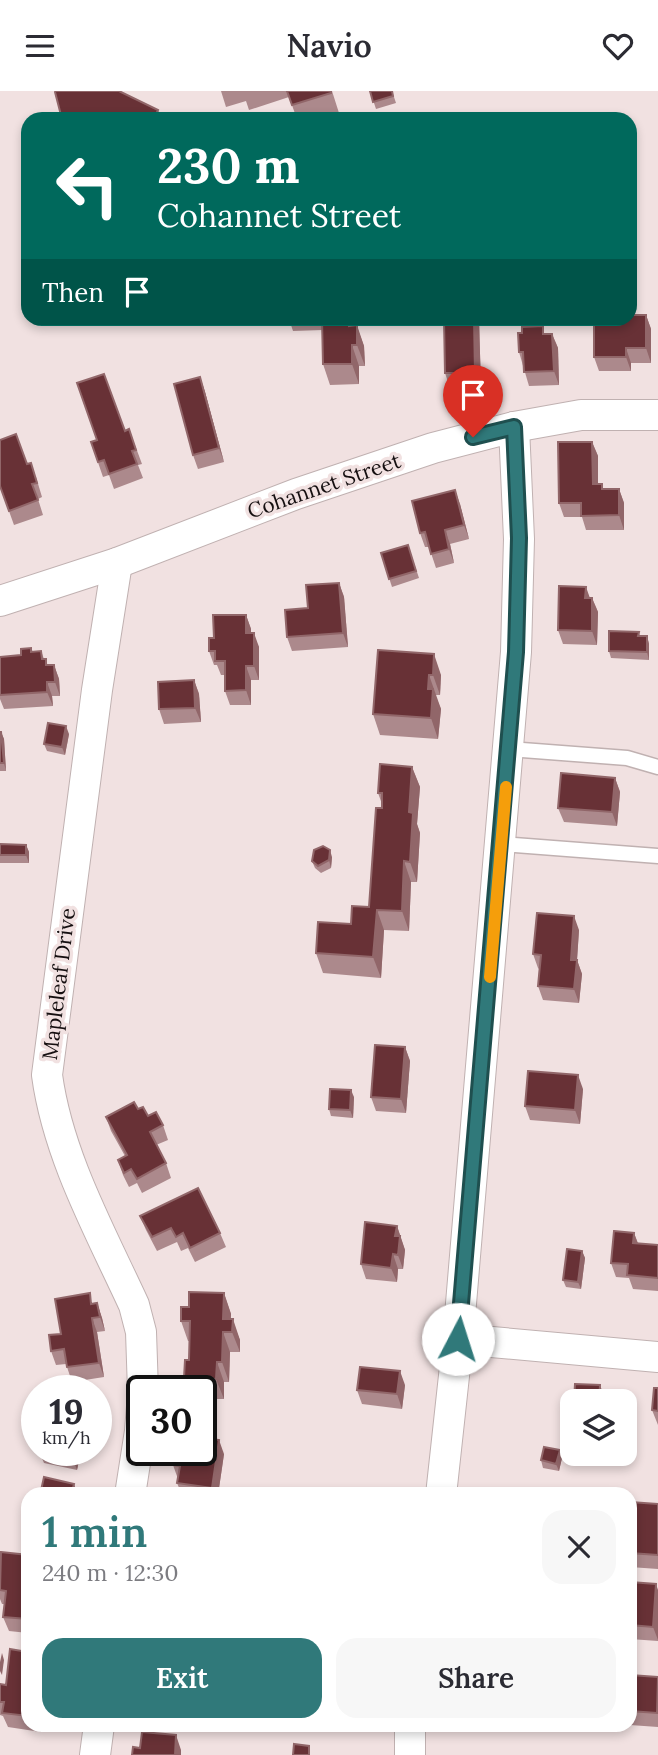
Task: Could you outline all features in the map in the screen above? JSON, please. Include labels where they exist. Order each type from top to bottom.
[{"type":"street","name":"Cohannet Street","points":[[0,601],[117,563],[296,495],[433,448],[514,427],[581,415],[658,415]]},
{"type":"street","points":[[442,1487],[458,1339],[502,844],[516,652],[519,538],[514,427]]},
{"type":"street","name":"Mapleleaf Drive","points":[[117,563],[97,690],[47,1075],[61,1139],[134,1305],[141,1332],[142,1375]]},
{"type":"street","points":[[458,1339],[658,1357]]},
{"type":"street","points":[[131,1487],[135,1466]]},
{"type":"street","points":[[95,1755],[98,1732]]},
{"type":"street","points":[[410,1732],[410,1755]]},
{"type":"lane","points":[[509,749],[627,758],[658,767]]},
{"type":"lane","points":[[502,844],[658,856]]},
{"type":"building","points":[[119,91],[158,110],[60,112],[55,92]]},
{"type":"building","points":[[287,91],[331,91],[331,93],[292,105]]},
{"type":"building","points":[[370,91],[392,91],[393,96],[373,102]]},
{"type":"building","points":[[637,315],[646,315],[646,348],[626,348],[626,357],[594,357],[594,326],[637,326]]},
{"type":"building","points":[[322,326],[357,326],[357,345],[352,345],[352,364],[323,364]]},
{"type":"building","points":[[444,326],[474,326],[475,373],[445,373]]},
{"type":"building","points":[[543,326],[543,334],[552,334],[554,371],[524,372],[518,333],[522,333],[522,327]]},
{"type":"building","points":[[104,374],[125,431],[129,429],[136,450],[132,451],[137,464],[109,474],[104,460],[98,462],[91,442],[97,440],[77,383]]},
{"type":"building","points":[[200,377],[219,448],[193,455],[174,384]]},
{"type":"building","points":[[16,434],[27,464],[31,463],[37,483],[32,484],[38,500],[9,511],[0,486],[0,440]]},
{"type":"building","points":[[558,442],[592,442],[593,484],[602,484],[602,489],[619,489],[619,515],[581,516],[581,503],[559,503]]},
{"type":"building","points":[[455,490],[464,525],[445,530],[449,549],[431,554],[425,532],[420,533],[412,501]]},
{"type":"building","points":[[408,545],[416,571],[389,579],[381,553]]},
{"type":"building","points":[[339,583],[343,633],[287,637],[285,610],[308,608],[306,585]]},
{"type":"building","points":[[559,586],[586,587],[585,598],[592,598],[592,631],[558,630]]},
{"type":"building","points":[[213,615],[246,615],[246,633],[254,633],[254,666],[246,666],[246,690],[225,691],[225,661],[215,661],[215,651],[209,651],[209,638],[214,638]]},
{"type":"building","points":[[609,631],[639,632],[638,636],[647,636],[647,652],[609,651]]},
{"type":"building","points":[[31,648],[31,652],[41,651],[46,665],[54,665],[55,682],[47,682],[47,692],[0,695],[0,657],[21,655],[21,649]]},
{"type":"building","points":[[378,650],[434,654],[433,675],[429,675],[428,689],[433,689],[431,718],[373,714]]},
{"type":"building","points":[[194,680],[195,708],[159,709],[158,682]]},
{"type":"building","points":[[48,723],[66,726],[62,747],[44,744]]},
{"type":"building","points":[[1,732],[4,763],[0,763]]},
{"type":"building","points":[[380,764],[412,767],[410,862],[404,861],[402,911],[377,910],[373,957],[316,953],[318,922],[351,924],[352,906],[369,907],[376,808],[382,808],[382,793],[378,793]]},
{"type":"building","points":[[561,773],[615,778],[612,812],[558,808]]},
{"type":"building","points":[[0,844],[26,845],[26,855],[0,855]]},
{"type":"building","points":[[323,846],[330,850],[329,860],[318,866],[312,861],[314,850]]},
{"type":"building","points":[[537,913],[574,916],[571,960],[577,960],[574,989],[538,986],[541,955],[533,954]]},
{"type":"building","points":[[375,1045],[405,1047],[401,1099],[371,1097]]},
{"type":"building","points":[[528,1071],[578,1075],[575,1110],[525,1106]]},
{"type":"building","points":[[330,1089],[351,1090],[350,1110],[329,1109]]},
{"type":"building","points":[[134,1102],[138,1109],[143,1107],[148,1116],[156,1112],[163,1125],[150,1132],[166,1163],[137,1179],[131,1169],[124,1173],[118,1160],[127,1155],[106,1117]]},
{"type":"building","points":[[198,1188],[220,1233],[190,1248],[183,1233],[176,1237],[171,1228],[152,1237],[140,1216]]},
{"type":"building","points":[[365,1222],[397,1226],[395,1236],[400,1236],[398,1255],[393,1254],[391,1268],[361,1264]]},
{"type":"building","points":[[614,1231],[634,1233],[633,1243],[658,1245],[658,1278],[627,1275],[628,1264],[611,1263]]},
{"type":"building","points":[[567,1249],[582,1251],[578,1282],[563,1280]]},
{"type":"building","points":[[189,1292],[224,1293],[223,1319],[233,1319],[232,1332],[223,1332],[222,1362],[217,1362],[216,1375],[184,1375],[185,1360],[189,1360],[190,1321],[181,1321],[181,1307],[189,1307]]},
{"type":"building","points":[[90,1293],[91,1304],[97,1303],[100,1317],[92,1318],[99,1363],[67,1367],[64,1349],[51,1351],[49,1335],[61,1334],[55,1299]]},
{"type":"building","points":[[360,1367],[400,1371],[397,1394],[357,1390]]},
{"type":"building","points":[[575,1384],[600,1385],[600,1389],[575,1389]]},
{"type":"building","points":[[654,1388],[658,1388],[658,1411],[652,1410]]},
{"type":"building","points":[[544,1447],[560,1450],[556,1464],[541,1460]]},
{"type":"building","points":[[180,1466],[215,1466],[212,1487],[177,1483]]},
{"type":"building","points":[[44,1477],[74,1484],[73,1487],[42,1487]]},
{"type":"building","points":[[637,1502],[658,1504],[658,1555],[637,1554]]},
{"type":"building","points":[[1,1552],[21,1554],[21,1618],[3,1617],[6,1591],[0,1590]]},
{"type":"building","points":[[637,1583],[656,1584],[653,1627],[637,1626]]},
{"type":"building","points":[[10,1649],[21,1651],[21,1715],[2,1713],[4,1702],[0,1702],[0,1684],[6,1685]]},
{"type":"building","points":[[637,1676],[658,1677],[657,1713],[637,1712]]},
{"type":"building","points":[[142,1732],[176,1735],[175,1755],[132,1755],[133,1747],[140,1748]]},
{"type":"building","points":[[294,1744],[309,1746],[309,1755],[293,1755]]},
{"type":"slow traffic","points":[[490,977],[506,787]]},
{"type":"route","points":[[458,1339],[502,844],[516,652],[519,538],[514,427],[473,437]]}]
